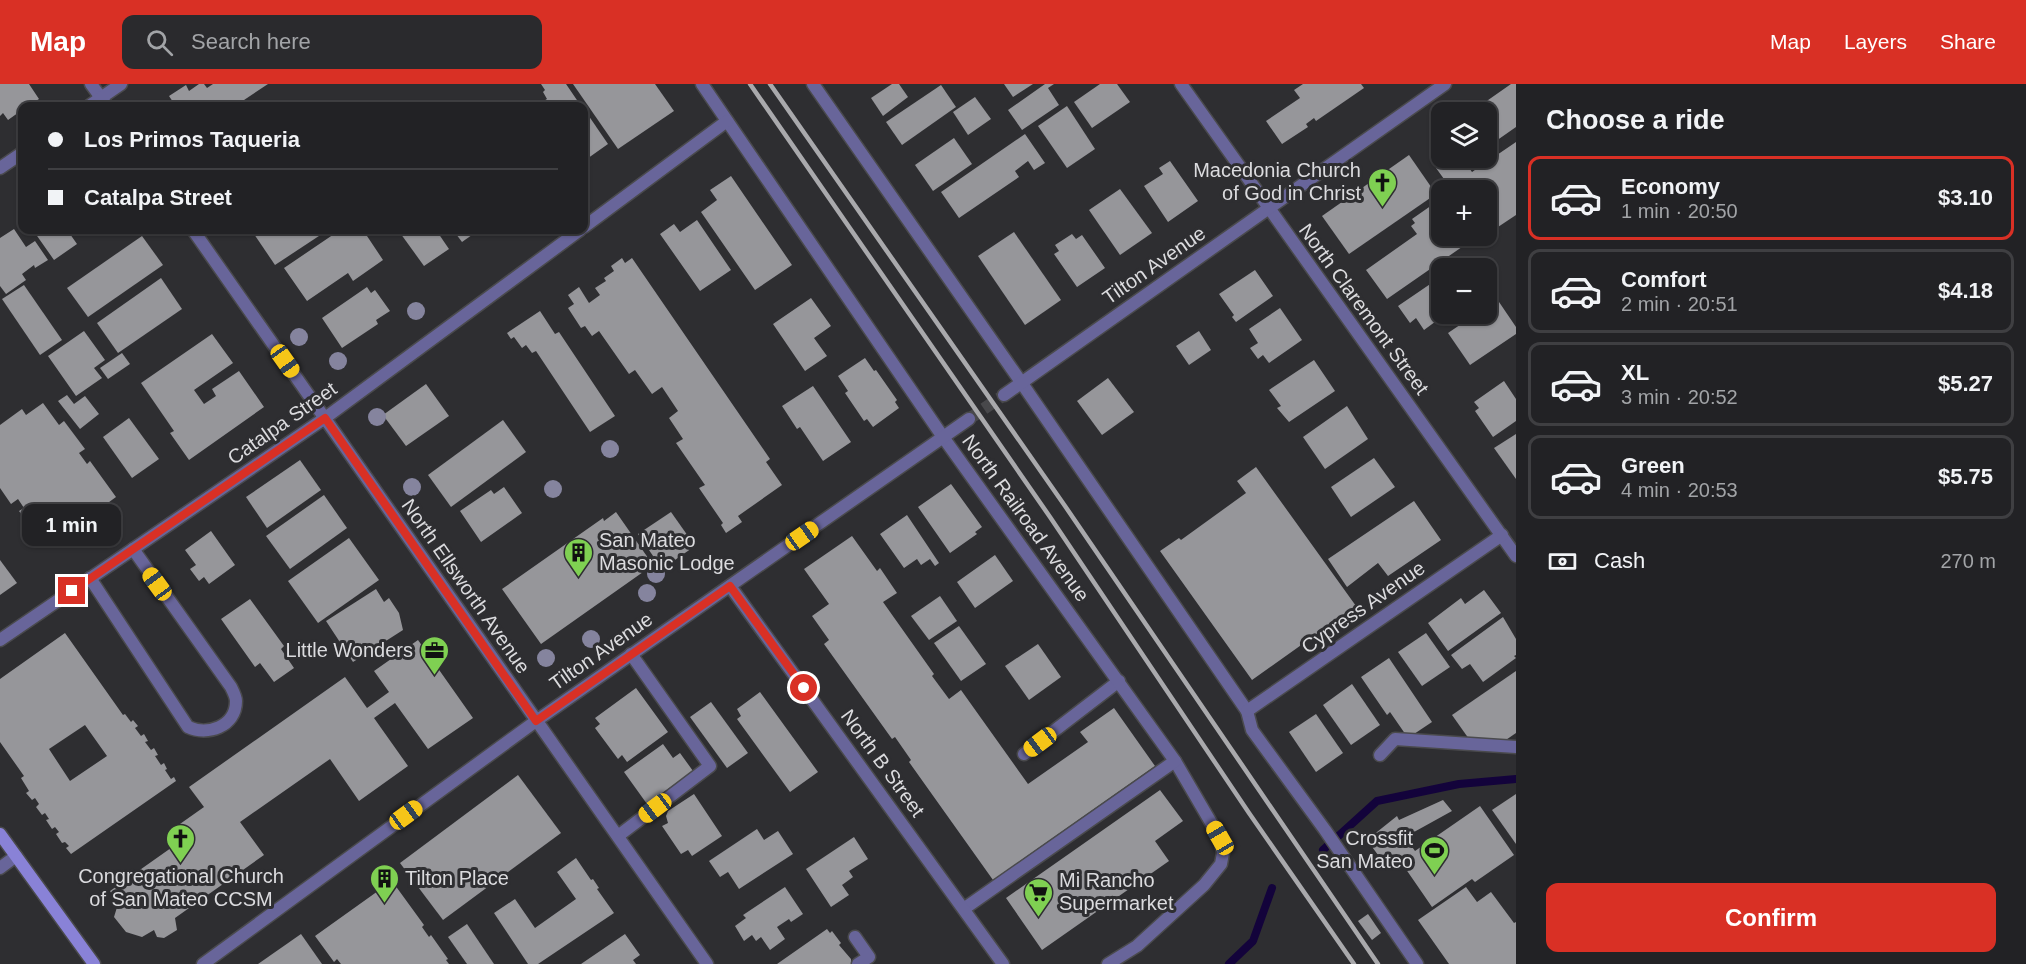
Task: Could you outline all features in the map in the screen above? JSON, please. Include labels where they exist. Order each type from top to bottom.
[{"type":"main road","points":[[0,834],[94,964]]},
{"type":"street","points":[[92,84],[104,102],[121,84]]},
{"type":"street","name":"North Railroad Avenue","points":[[702,84],[943,437],[1175,761],[1220,838],[1223,853],[1221,864],[1204,885],[1137,946],[1108,964]]},
{"type":"street","points":[[813,84],[1021,382],[1246,711],[1252,730],[1418,964]]},
{"type":"street","name":"North Claremont Street","points":[[1181,84],[1516,556]]},
{"type":"street","name":"Tilton Avenue","points":[[1004,395],[1445,84]]},
{"type":"street","name":"Catalpa Street","points":[[588,224],[727,121]]},
{"type":"street","points":[[0,168],[18,156]]},
{"type":"street","name":"North Ellsworth Avenue","points":[[196,234],[708,964]]},
{"type":"street","name":"Catalpa Street","points":[[0,640],[325,418],[574,234]]},
{"type":"street","name":"Tilton Avenue","points":[[203,964],[536,721],[969,419]]},
{"type":"street","name":"Cypress Avenue","points":[[1246,711],[1502,535]]},
{"type":"street","points":[[90,578],[188,727],[199,732],[212,730],[227,723],[236,701],[231,687],[133,549]]},
{"type":"street","name":"North B Street","points":[[730,586],[1004,964]]},
{"type":"street","points":[[618,836],[710,766],[631,654]]},
{"type":"street","points":[[1024,754],[1119,681]]},
{"type":"street","points":[[1380,755],[1395,739],[1516,747]]},
{"type":"street","points":[[965,909],[1175,761]]},
{"type":"street","points":[[0,868],[16,856]]},
{"type":"street","points":[[855,937],[869,957],[858,964]]},
{"type":"building","points":[[0,84],[29,84],[39,99],[34,102],[18,102],[18,113],[8,120],[3,113],[0,116]]},
{"type":"building","points":[[199,84],[204,84],[207,88],[213,84],[268,84],[241,102],[173,102],[169,96],[186,85],[189,91]]},
{"type":"building","points":[[541,84],[566,84],[578,102],[542,102],[547,99],[543,92],[545,90]]},
{"type":"building","points":[[573,84],[655,84],[674,111],[618,149],[588,106],[588,102],[585,102]]},
{"type":"building","points":[[892,84],[899,84],[908,97],[883,116],[871,98]]},
{"type":"building","points":[[1004,84],[1033,84],[1013,97]]},
{"type":"building","points":[[1045,84],[1054,84],[1048,88],[1059,105],[1022,130],[1008,110]]},
{"type":"building","points":[[1100,84],[1117,84],[1130,102],[1092,128],[1074,102]]},
{"type":"building","points":[[1303,84],[1361,84],[1364,88],[1316,121],[1314,118],[1306,124],[1308,127],[1282,144],[1266,121],[1300,98],[1294,90]]},
{"type":"building","points":[[1511,84],[1516,84],[1516,127],[1497,140],[1497,102],[1485,102]]},
{"type":"building","points":[[941,85],[956,107],[902,145],[886,122]]},
{"type":"building","points":[[975,97],[991,119],[968,135],[953,112]]},
{"type":"building","points":[[1067,106],[1095,149],[1067,168],[1038,126]]},
{"type":"building","points":[[588,115],[608,144],[588,158]]},
{"type":"building","points":[[1025,134],[1045,163],[1034,170],[1028,161],[1015,171],[1019,177],[959,218],[941,192]]},
{"type":"building","points":[[954,138],[972,164],[933,191],[915,165]]},
{"type":"building","points":[[1516,142],[1516,215],[1497,228],[1497,180],[1445,180],[1436,168],[1469,168],[1472,172],[1478,168],[1497,168],[1497,155]]},
{"type":"building","points":[[1409,155],[1431,187],[1431,197],[1349,254],[1322,216]]},
{"type":"building","points":[[1170,161],[1198,201],[1168,222],[1144,186],[1163,174],[1159,168]]},
{"type":"building","points":[[731,176],[792,265],[755,290],[701,212],[717,200],[710,190]]},
{"type":"building","points":[[1120,189],[1152,233],[1120,255],[1089,210]]},
{"type":"building","points":[[1431,206],[1431,246],[1463,246],[1446,258],[1431,258],[1431,268],[1387,299],[1366,270],[1417,234],[1411,226],[1415,223],[1412,219]]},
{"type":"building","points":[[697,220],[731,270],[700,291],[660,234],[674,224],[680,232]]},
{"type":"building","points":[[14,229],[26,247],[35,241],[48,260],[35,268],[34,265],[22,274],[26,280],[6,294],[0,286],[0,238]]},
{"type":"building","points":[[1014,232],[1061,300],[1025,325],[978,256]]},
{"type":"building","points":[[36,234],[70,234],[77,244],[54,260]]},
{"type":"building","points":[[254,234],[322,234],[275,265]]},
{"type":"building","points":[[334,234],[366,234],[383,260],[353,281],[348,273],[307,301],[284,268]]},
{"type":"building","points":[[401,234],[439,234],[449,249],[424,266]]},
{"type":"building","points":[[456,234],[473,234],[462,242]]},
{"type":"building","points":[[1072,234],[1076,239],[1082,235],[1105,268],[1077,287],[1054,254],[1059,251],[1055,245]]},
{"type":"building","points":[[142,236],[163,265],[88,317],[67,288]]},
{"type":"building","points":[[622,258],[625,263],[632,258],[770,459],[766,462],[782,485],[738,516],[742,522],[726,533],[721,525],[723,523],[699,488],[705,485],[676,443],[683,439],[669,418],[678,411],[662,387],[652,394],[635,370],[629,374],[599,331],[592,336],[585,326],[581,328],[568,308],[574,304],[568,295],[579,287],[589,303],[600,295],[595,288],[606,281],[604,278],[614,271],[611,266]]},
{"type":"building","points":[[1255,270],[1273,296],[1236,322],[1232,317],[1234,315],[1219,294]]},
{"type":"building","points":[[161,278],[182,309],[118,353],[97,323]]},
{"type":"building","points":[[1431,284],[1432,324],[1424,330],[1416,318],[1410,323],[1398,306]]},
{"type":"building","points":[[24,285],[62,340],[40,355],[2,299]]},
{"type":"building","points":[[367,287],[371,293],[375,290],[390,311],[376,320],[378,324],[342,348],[322,318]]},
{"type":"building","points":[[811,298],[831,326],[814,338],[827,356],[805,371],[773,324]]},
{"type":"building","points":[[1497,299],[1516,327],[1516,334],[1470,365],[1448,333],[1461,324],[1497,324]]},
{"type":"building","points":[[1280,308],[1302,340],[1269,363],[1263,355],[1258,359],[1250,348],[1258,343],[1249,329]]},
{"type":"building","points":[[540,311],[555,334],[559,332],[615,416],[590,432],[536,351],[532,353],[526,345],[522,348],[514,337],[511,339],[507,333]]},
{"type":"building","points":[[84,331],[105,360],[94,368],[102,378],[76,396],[48,356]]},
{"type":"building","points":[[1199,331],[1211,350],[1189,365],[1176,346]]},
{"type":"building","points":[[212,334],[233,363],[194,390],[204,404],[216,396],[212,389],[239,371],[264,407],[189,460],[170,433],[174,431],[141,383]]},
{"type":"building","points":[[122,353],[130,364],[108,379],[100,368]]},
{"type":"building","points":[[865,358],[897,400],[895,402],[899,408],[873,427],[867,419],[864,421],[845,393],[848,391],[838,376]]},
{"type":"building","points":[[1314,360],[1335,391],[1289,422],[1277,408],[1281,406],[1269,390]]},
{"type":"building","points":[[1108,378],[1134,412],[1102,435],[1077,401]]},
{"type":"building","points":[[1504,381],[1516,399],[1516,421],[1493,437],[1475,411],[1479,408],[1474,402]]},
{"type":"building","points":[[426,384],[449,416],[406,446],[383,415]]},
{"type":"building","points":[[813,386],[851,442],[823,461],[800,427],[797,429],[782,406]]},
{"type":"building","points":[[67,395],[74,404],[85,396],[99,414],[80,429],[58,401]]},
{"type":"building","points":[[43,403],[59,425],[64,421],[85,449],[79,453],[87,464],[90,461],[116,497],[46,548],[19,511],[24,508],[18,499],[11,504],[0,488],[0,425],[22,409],[26,415]]},
{"type":"building","points":[[1347,406],[1368,439],[1325,469],[1303,437]]},
{"type":"building","points":[[129,418],[159,459],[132,478],[103,437]]},
{"type":"building","points":[[503,420],[526,452],[451,507],[428,475]]},
{"type":"building","points":[[1516,434],[1516,479],[1494,448]]},
{"type":"building","points":[[1374,458],[1395,487],[1351,517],[1331,487]]},
{"type":"building","points":[[300,460],[321,490],[267,528],[246,497]]},
{"type":"building","points":[[1256,467],[1356,606],[1252,680],[1160,551],[1179,538],[1181,540],[1246,493],[1237,481]]},
{"type":"building","points":[[951,484],[982,527],[975,532],[977,534],[950,553],[918,507]]},
{"type":"building","points":[[504,487],[522,513],[481,542],[460,511],[491,490],[494,494]]},
{"type":"building","points":[[324,495],[347,528],[290,569],[266,536]]},
{"type":"building","points":[[1414,501],[1441,540],[1388,576],[1378,563],[1347,587],[1328,559]]},
{"type":"building","name":"San Mateo Masonic Lodge","points":[[616,512],[653,565],[541,644],[502,589],[603,518],[604,521]]},
{"type":"building","points":[[671,512],[695,546],[662,569],[638,534]]},
{"type":"building","points":[[907,515],[939,563],[935,566],[930,559],[921,565],[917,559],[904,568],[880,534]]},
{"type":"building","points":[[211,531],[235,565],[209,584],[204,577],[199,581],[190,569],[196,565],[185,550]]},
{"type":"building","points":[[852,536],[877,571],[880,568],[897,593],[883,602],[934,674],[932,676],[949,699],[961,690],[1028,784],[1088,742],[1080,732],[1114,708],[1155,766],[993,880],[909,762],[911,760],[895,737],[892,739],[824,644],[829,640],[812,616],[829,604],[804,569]]},
{"type":"building","points":[[349,538],[379,580],[318,623],[288,581]]},
{"type":"building","points":[[995,555],[1013,581],[975,608],[957,582]]},
{"type":"building","points":[[0,560],[17,583],[0,595]]},
{"type":"building","points":[[376,589],[384,602],[389,598],[399,613],[403,630],[353,662],[326,621]]},
{"type":"building","points":[[1484,590],[1501,613],[1448,651],[1428,623],[1461,598],[1465,604]]},
{"type":"building","points":[[940,596],[957,621],[929,640],[911,616]]},
{"type":"building","points":[[250,599],[284,646],[281,649],[294,668],[274,682],[260,663],[255,667],[221,619]]},
{"type":"building","points":[[1503,617],[1516,639],[1516,655],[1514,656],[1516,658],[1483,682],[1470,664],[1462,669],[1451,655]]},
{"type":"building","points":[[959,626],[986,664],[961,681],[934,643]]},
{"type":"building","points":[[65,633],[123,715],[125,714],[131,722],[133,720],[141,736],[144,734],[148,741],[145,742],[151,750],[154,748],[158,755],[155,756],[161,765],[164,763],[167,769],[165,770],[171,779],[174,777],[176,781],[71,854],[66,848],[69,846],[65,842],[62,843],[56,834],[59,832],[55,827],[52,829],[46,820],[49,819],[45,813],[42,815],[36,807],[39,804],[35,798],[32,800],[26,793],[29,791],[21,778],[24,776],[0,742],[0,679]],"holes":[[[85,725],[107,756],[70,781],[49,749]]]},
{"type":"building","points":[[1426,633],[1450,667],[1422,686],[1398,652]]},
{"type":"building","points":[[418,640],[473,718],[428,749],[395,703],[374,718],[408,766],[359,801],[330,759],[240,822],[264,855],[175,918],[177,930],[164,938],[157,937],[154,930],[142,937],[126,932],[114,917],[118,904],[110,891],[178,843],[170,831],[204,807],[189,787],[345,677],[367,708],[389,692],[374,671]]},
{"type":"building","points":[[1038,644],[1061,677],[1029,700],[1005,666]]},
{"type":"building","points":[[1389,658],[1432,722],[1408,738],[1390,712],[1387,715],[1361,677]]},
{"type":"building","points":[[1516,671],[1516,733],[1500,744],[1469,739],[1452,715]]},
{"type":"building","points":[[1352,684],[1380,725],[1351,745],[1323,705]]},
{"type":"building","points":[[636,688],[668,732],[627,762],[622,755],[618,759],[595,728],[600,724],[595,718]]},
{"type":"building","points":[[760,692],[818,772],[790,792],[737,719],[741,716],[737,709]]},
{"type":"building","points":[[711,702],[748,753],[727,768],[690,717]]},
{"type":"building","points":[[1316,714],[1343,753],[1316,772],[1289,732]]},
{"type":"building","points":[[663,744],[673,758],[680,753],[693,771],[647,804],[624,772]]},
{"type":"building","points":[[518,775],[561,833],[443,920],[400,863]]},
{"type":"building","points":[[1160,790],[1183,821],[1155,841],[1169,861],[1042,950],[1006,898]]},
{"type":"building","points":[[694,794],[722,836],[692,856],[688,850],[681,854],[662,826],[668,823],[666,816],[668,811]]},
{"type":"building","points":[[1516,794],[1516,844],[1492,810]]},
{"type":"building","points":[[1443,800],[1452,811],[1405,837],[1415,851],[1480,806],[1514,855],[1475,882],[1472,879],[1432,907],[1401,862],[1389,870],[1367,840],[1397,816],[1399,820]]},
{"type":"building","points":[[757,829],[764,840],[778,831],[793,854],[739,889],[728,872],[720,877],[709,861]]},
{"type":"building","points":[[854,837],[868,859],[849,871],[853,877],[842,885],[849,895],[831,907],[806,869]]},
{"type":"building","points":[[576,858],[591,880],[593,879],[599,888],[597,889],[614,913],[538,964],[528,964],[494,913],[515,899],[535,928],[576,899],[557,872]]},
{"type":"building","name":"Tilton Place","points":[[392,881],[424,925],[422,927],[429,937],[431,935],[448,959],[446,960],[449,964],[341,964],[337,959],[334,962],[315,936]]},
{"type":"building","points":[[785,887],[803,914],[777,927],[785,939],[770,950],[761,937],[756,941],[752,935],[744,941],[735,926],[746,918],[743,915]]},
{"type":"building","points":[[1466,887],[1477,902],[1491,892],[1514,923],[1516,922],[1516,964],[1449,964],[1418,920]]},
{"type":"building","points":[[1368,914],[1381,933],[1372,940],[1358,921]]},
{"type":"building","points":[[467,924],[494,964],[467,964],[448,937]]},
{"type":"building","points":[[827,929],[830,933],[832,931],[841,943],[839,945],[851,959],[851,964],[777,964]]},
{"type":"building","points":[[301,934],[322,964],[258,964]]},
{"type":"building","points":[[625,934],[640,955],[633,960],[636,964],[581,964]]},
{"type":"waterway","points":[[1323,850],[1377,801],[1459,784],[1516,779]]},
{"type":"waterway","points":[[1229,964],[1253,941],[1272,888]]},
{"type":"tunnel","points":[[969,419],[1004,395]]},
{"type":"railway","points":[[750,84],[1050,517],[1249,813],[1354,964]]},
{"type":"railway","points":[[770,84],[1065,506],[1378,964]]},
{"type":"place","name":"Macedonia Church of God in Christ","points":[[1382,208]]},
{"type":"place","name":"San Mateo Masonic Lodge","points":[[578,578]]},
{"type":"place","name":"Little Wonders","points":[[434,676]]},
{"type":"place","name":"Congregational Church of San Mateo CCSM","points":[[181,864]]},
{"type":"place","name":"Crossfit San Mateo","points":[[1434,876]]},
{"type":"place","name":"Tilton Place","points":[[384,904]]},
{"type":"place","name":"Mi Rancho Supermarket","points":[[1038,918]]},
{"type":"route","points":[[72,591],[325,418],[536,721],[730,586],[804,688]]}]
